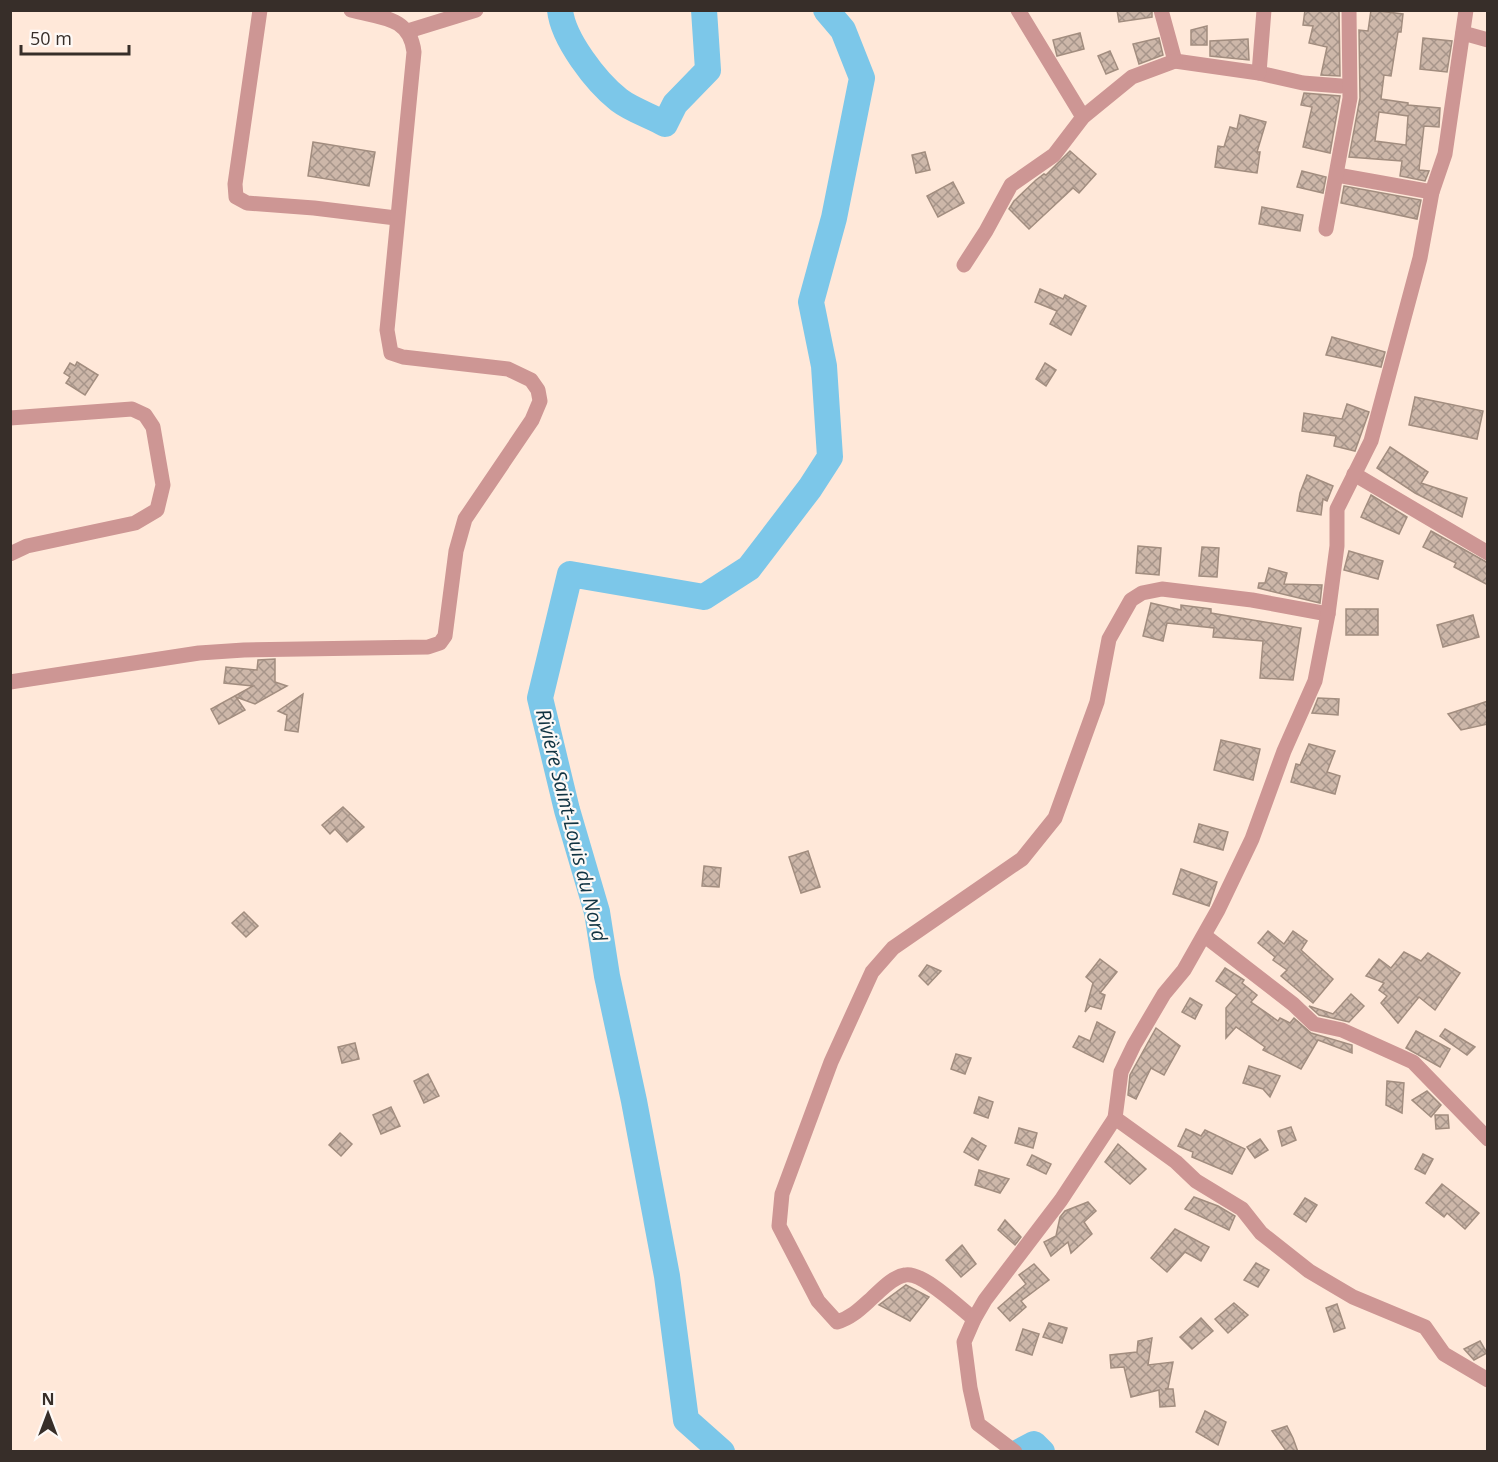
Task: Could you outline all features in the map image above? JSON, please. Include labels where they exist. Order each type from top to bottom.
[{"type":"street","points":[[260,10],[235,184],[236,197],[247,203],[396,218]]},
{"type":"street","points":[[10,682],[199,653],[244,650],[428,647],[441,643],[447,630],[456,551],[465,519],[532,420],[540,401],[538,390],[531,380],[508,369],[403,357],[391,353],[387,330],[396,218],[414,52],[408,31],[400,24],[351,10]]},
{"type":"street","points":[[408,31],[476,10]]},
{"type":"street","points":[[1018,10],[1083,117]]},
{"type":"street","points":[[1161,10],[1175,61]]},
{"type":"street","points":[[1259,73],[1264,10]]},
{"type":"street","points":[[1326,229],[1350,98],[1349,10]]},
{"type":"street","points":[[1016,1452],[978,1424],[970,1388],[964,1342],[985,1300],[1061,1200],[1115,1118],[1121,1072],[1134,1045],[1205,936],[1252,839],[1284,751],[1315,681],[1328,614],[1337,546],[1337,509],[1371,441],[1420,258],[1432,192],[1444,154],[1466,10]]},
{"type":"street","points":[[1463,33],[1488,40]]},
{"type":"street","points":[[964,264],[986,231],[1011,185],[1053,155],[1083,117],[1132,77],[1175,61],[1259,73],[1303,83],[1341,87]]},
{"type":"street","points":[[1337,175],[1432,192]]},
{"type":"street","points":[[10,418],[132,409],[145,415],[153,427],[163,485],[157,510],[147,518],[135,523],[27,546],[13,550],[10,554]]},
{"type":"street","points":[[1354,474],[1488,553]]},
{"type":"street","points":[[974,1319],[928,1282],[916,1276],[905,1275],[889,1283],[849,1318],[837,1322],[818,1301],[779,1227],[786,1183],[831,1062],[872,972],[893,948],[1022,859],[1055,818],[1097,702],[1109,639],[1131,600],[1142,593],[1162,589],[1252,600],[1328,614]]},
{"type":"street","points":[[1205,936],[1293,1004],[1314,1024],[1342,1030],[1413,1062],[1488,1139]]},
{"type":"street","points":[[1115,1118],[1176,1162],[1196,1181],[1242,1209],[1261,1233],[1309,1271],[1353,1297],[1425,1327],[1444,1354],[1488,1380]]},
{"type":"building","points":[[1117,10],[1152,10],[1152,17],[1119,22]]},
{"type":"building","points":[[1305,10],[1339,10],[1340,76],[1321,75],[1327,47],[1309,43],[1313,26],[1303,25]]},
{"type":"building","points":[[1371,10],[1403,14],[1391,76],[1384,75],[1381,99],[1408,103],[1408,105],[1440,108],[1439,127],[1424,126],[1419,170],[1429,171],[1425,181],[1400,176],[1402,161],[1349,157],[1360,98],[1359,30],[1368,31]],"holes":[[[1379,112],[1408,116],[1406,145],[1375,141]]]},
{"type":"building","points":[[1207,26],[1207,45],[1191,45],[1191,30]]},
{"type":"building","points":[[1080,33],[1084,49],[1057,56],[1053,40]]},
{"type":"building","points":[[1159,38],[1163,55],[1139,64],[1133,44]]},
{"type":"building","points":[[1423,38],[1452,41],[1447,72],[1420,69]]},
{"type":"building","points":[[1248,39],[1249,60],[1210,56],[1210,41]]},
{"type":"building","points":[[1110,51],[1118,69],[1106,74],[1098,56]]},
{"type":"building","points":[[1304,93],[1340,96],[1330,153],[1303,147],[1312,107],[1301,105]]},
{"type":"building","points":[[1240,115],[1266,122],[1257,152],[1260,152],[1257,173],[1215,167],[1218,146],[1224,147],[1230,127],[1237,129]]},
{"type":"building","points":[[313,142],[375,152],[369,186],[308,176]]},
{"type":"building","points":[[1070,151],[1096,174],[1079,193],[1073,188],[1029,229],[1009,209],[1036,180],[1046,175]]},
{"type":"building","points":[[925,152],[930,170],[916,173],[912,155]]},
{"type":"building","points":[[1302,171],[1326,177],[1323,193],[1297,187]]},
{"type":"building","points":[[953,182],[964,203],[938,217],[927,196]]},
{"type":"building","points":[[1344,186],[1421,200],[1417,219],[1341,203]]},
{"type":"building","points":[[1262,207],[1303,215],[1300,231],[1259,224]]},
{"type":"building","points":[[1040,289],[1063,299],[1065,295],[1086,306],[1071,335],[1050,324],[1057,311],[1035,302]]},
{"type":"building","points":[[1332,337],[1385,352],[1381,367],[1326,355]]},
{"type":"building","points":[[77,362],[98,375],[85,395],[66,383],[70,377],[64,373],[70,363],[75,366]]},
{"type":"building","points":[[1045,363],[1056,370],[1046,386],[1036,379]]},
{"type":"building","points":[[1415,397],[1483,411],[1477,439],[1409,425]]},
{"type":"building","points":[[1347,404],[1369,412],[1355,451],[1334,446],[1336,436],[1302,431],[1304,413],[1342,419]]},
{"type":"building","points":[[1390,447],[1428,472],[1421,483],[1467,498],[1462,517],[1415,493],[1377,468]]},
{"type":"building","points":[[1307,475],[1333,486],[1327,501],[1323,499],[1321,515],[1297,511],[1300,493]]},
{"type":"building","points":[[1371,495],[1407,517],[1399,534],[1361,517]]},
{"type":"building","points":[[1431,531],[1488,563],[1488,585],[1454,567],[1456,563],[1423,547]]},
{"type":"building","points":[[1138,546],[1161,548],[1159,575],[1136,573]]},
{"type":"building","points":[[1202,547],[1219,548],[1217,577],[1199,576]]},
{"type":"building","points":[[1349,551],[1383,561],[1378,579],[1344,570]]},
{"type":"building","points":[[1269,568],[1287,573],[1284,584],[1322,585],[1320,603],[1258,588],[1259,583],[1265,583]]},
{"type":"building","points":[[1151,603],[1181,610],[1181,605],[1211,609],[1211,613],[1301,628],[1293,680],[1260,678],[1263,641],[1213,637],[1214,628],[1167,623],[1163,641],[1143,636]]},
{"type":"building","points":[[1346,609],[1378,609],[1378,635],[1346,635]]},
{"type":"building","points":[[1473,615],[1479,637],[1443,647],[1437,625]]},
{"type":"building","points":[[275,659],[275,682],[287,686],[255,704],[236,697],[245,710],[219,724],[211,709],[253,686],[224,683],[226,667],[257,670],[258,660]]},
{"type":"building","points":[[303,694],[298,732],[285,730],[287,715],[278,711]]},
{"type":"building","points":[[1318,698],[1339,699],[1338,715],[1312,713]]},
{"type":"building","points":[[1488,701],[1488,724],[1461,730],[1448,714]]},
{"type":"building","points":[[1221,740],[1260,749],[1253,780],[1214,770]]},
{"type":"building","points":[[1309,744],[1335,751],[1327,772],[1340,776],[1335,794],[1291,782],[1296,764],[1300,765]]},
{"type":"building","points":[[343,807],[364,827],[347,842],[335,829],[330,834],[322,825]]},
{"type":"building","points":[[1199,824],[1228,832],[1223,850],[1194,842]]},
{"type":"building","points":[[808,851],[820,887],[801,893],[789,857]]},
{"type":"building","points":[[704,866],[721,868],[719,887],[702,886]]},
{"type":"building","points":[[1181,869],[1217,882],[1209,906],[1173,894]]},
{"type":"building","points":[[244,912],[258,926],[246,937],[232,923]]},
{"type":"building","points":[[1268,931],[1284,944],[1293,931],[1307,941],[1301,950],[1333,979],[1313,1003],[1281,976],[1287,970],[1273,960],[1275,957],[1258,943]]},
{"type":"building","points":[[1404,952],[1421,961],[1428,953],[1460,973],[1435,1010],[1419,997],[1398,1023],[1381,1003],[1387,996],[1379,990],[1384,983],[1366,976],[1379,959],[1391,968]]},
{"type":"building","points":[[1100,959],[1117,972],[1100,993],[1105,995],[1101,1009],[1090,1006],[1085,1012],[1093,983],[1086,977]]},
{"type":"building","points":[[927,965],[941,971],[928,985],[919,976]]},
{"type":"building","points":[[1225,968],[1244,980],[1242,983],[1257,995],[1251,1002],[1278,1021],[1280,1018],[1290,1023],[1294,1018],[1311,1033],[1352,1045],[1352,1053],[1318,1040],[1301,1069],[1263,1050],[1265,1047],[1236,1027],[1226,1038],[1226,1008],[1237,995],[1216,981]]},
{"type":"building","points":[[1351,994],[1364,1006],[1349,1022],[1319,1015],[1309,1006],[1333,1014]]},
{"type":"building","points":[[1190,998],[1202,1005],[1195,1019],[1182,1012]]},
{"type":"building","points":[[1097,1022],[1115,1032],[1103,1062],[1073,1047],[1079,1036],[1090,1041]]},
{"type":"building","points":[[1156,1028],[1180,1046],[1164,1075],[1151,1068],[1136,1099],[1128,1095],[1130,1075]]},
{"type":"building","points":[[1445,1029],[1475,1047],[1467,1055],[1440,1036]]},
{"type":"building","points":[[1416,1031],[1450,1049],[1440,1067],[1406,1048]]},
{"type":"building","points":[[355,1043],[359,1059],[342,1063],[338,1047]]},
{"type":"building","points":[[956,1054],[971,1058],[965,1074],[951,1069]]},
{"type":"building","points":[[1249,1066],[1280,1076],[1270,1097],[1263,1089],[1243,1083]]},
{"type":"building","points":[[428,1074],[439,1096],[424,1103],[414,1081]]},
{"type":"building","points":[[1387,1081],[1404,1083],[1402,1113],[1386,1105]]},
{"type":"building","points":[[1427,1091],[1441,1105],[1431,1117],[1412,1100]]},
{"type":"building","points":[[979,1097],[993,1102],[988,1118],[974,1113]]},
{"type":"building","points":[[391,1107],[400,1126],[381,1134],[373,1115]]},
{"type":"building","points":[[1435,1115],[1448,1115],[1449,1128],[1436,1129]]},
{"type":"building","points":[[1291,1127],[1296,1140],[1282,1146],[1278,1131]]},
{"type":"building","points":[[1019,1128],[1037,1133],[1033,1148],[1015,1143]]},
{"type":"building","points":[[1186,1129],[1201,1136],[1205,1130],[1245,1149],[1232,1174],[1192,1157],[1193,1152],[1178,1146]]},
{"type":"building","points":[[340,1133],[352,1144],[341,1156],[329,1145]]},
{"type":"building","points":[[972,1138],[986,1146],[978,1160],[964,1152]]},
{"type":"building","points":[[1260,1139],[1268,1150],[1255,1158],[1247,1147]]},
{"type":"building","points":[[1118,1144],[1146,1169],[1130,1184],[1105,1162]]},
{"type":"building","points":[[1423,1154],[1433,1159],[1425,1174],[1415,1169]]},
{"type":"building","points":[[1032,1155],[1051,1164],[1046,1174],[1027,1165]]},
{"type":"building","points":[[979,1170],[1009,1179],[1000,1193],[975,1185]]},
{"type":"building","points":[[1442,1184],[1479,1213],[1465,1229],[1447,1213],[1444,1217],[1426,1203]]},
{"type":"building","points":[[1194,1197],[1218,1206],[1235,1216],[1229,1230],[1185,1209]]},
{"type":"building","points":[[1305,1198],[1317,1205],[1306,1222],[1294,1214]]},
{"type":"building","points":[[1088,1202],[1096,1211],[1084,1222],[1092,1234],[1071,1253],[1068,1242],[1051,1256],[1044,1242],[1056,1236],[1060,1217],[1065,1211]]},
{"type":"building","points":[[1005,1220],[1021,1237],[1015,1245],[998,1230]]},
{"type":"building","points":[[1175,1229],[1209,1247],[1201,1261],[1185,1252],[1167,1272],[1151,1258]]},
{"type":"building","points":[[962,1245],[976,1264],[961,1277],[946,1260]]},
{"type":"building","points":[[1256,1263],[1269,1270],[1258,1287],[1244,1280]]},
{"type":"building","points":[[1034,1264],[1049,1280],[1021,1301],[1026,1307],[1010,1321],[998,1308],[1026,1284],[1019,1275]]},
{"type":"building","points":[[906,1285],[929,1297],[910,1321],[879,1305]]},
{"type":"building","points":[[1234,1303],[1248,1315],[1228,1333],[1215,1319]]},
{"type":"building","points":[[1337,1304],[1345,1328],[1334,1332],[1326,1308]]},
{"type":"building","points":[[1201,1318],[1213,1331],[1192,1349],[1180,1337]]},
{"type":"building","points":[[1049,1323],[1067,1328],[1062,1343],[1043,1337]]},
{"type":"building","points":[[1023,1329],[1039,1334],[1032,1355],[1016,1350]]},
{"type":"building","points":[[1152,1338],[1148,1365],[1173,1362],[1168,1388],[1165,1389],[1173,1389],[1175,1406],[1160,1407],[1159,1390],[1131,1397],[1124,1367],[1111,1368],[1110,1355],[1137,1352],[1138,1341]]},
{"type":"building","points":[[1480,1341],[1487,1353],[1474,1360],[1464,1349]]},
{"type":"building","points":[[1205,1411],[1226,1422],[1218,1445],[1196,1432]]},
{"type":"building","points":[[1287,1426],[1298,1452],[1287,1452],[1272,1431]]},
{"type":"waterway","name":"Rivière Saint-Louis du Nord","points":[[560,10],[567,34],[582,59],[600,82],[624,104],[665,124],[675,104],[708,70],[704,10]]},
{"type":"waterway","name":"Rivière Saint-Louis du Nord","points":[[722,1452],[686,1420],[667,1276],[634,1101],[607,976],[597,912],[567,810],[540,698],[570,574],[704,597],[749,568],[810,488],[830,457],[824,366],[811,302],[834,218],[862,78],[843,30],[826,10]]},
{"type":"waterway","name":"Rivière Saint-Louis du Nord","points":[[1019,1452],[1034,1444],[1042,1452]]}]
